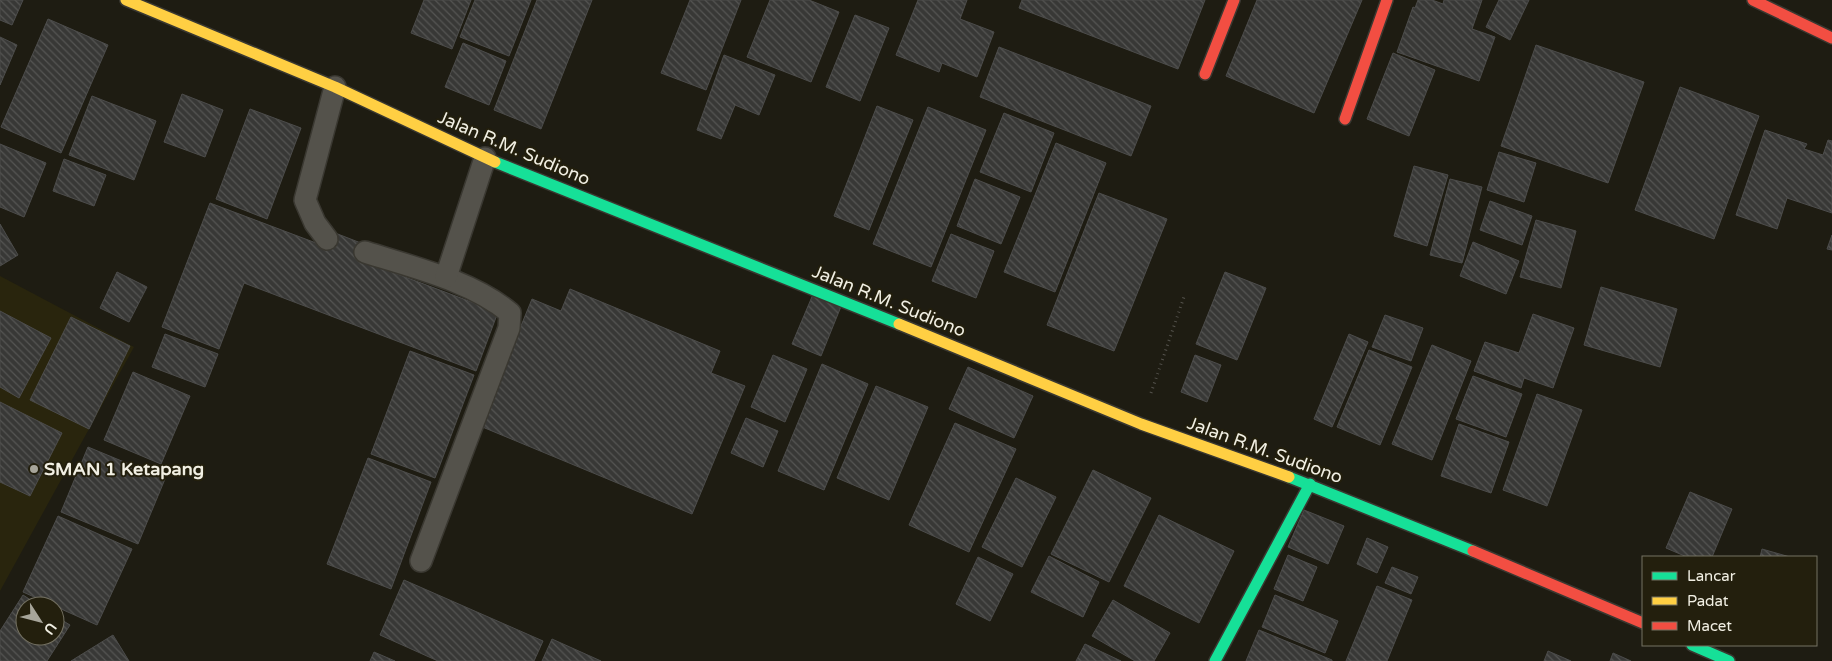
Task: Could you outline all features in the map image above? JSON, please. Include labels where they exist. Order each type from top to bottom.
[{"type":"street","name":"Jalan R.M. Sudiono","points":[[126,0],[335,87],[485,158],[893,321],[1141,424],[1310,484],[1523,570],[1642,623]]},
{"type":"street","points":[[1205,74],[1234,0]]},
{"type":"street","points":[[1345,119],[1387,0]]},
{"type":"street","points":[[1753,0],[1832,38]]},
{"type":"street","points":[[1215,661],[1310,484]]},
{"type":"street","points":[[1694,646],[1729,661]]},
{"type":"lane","points":[[327,239],[315,223],[305,200],[335,87]]},
{"type":"lane","points":[[446,277],[485,158]]},
{"type":"lane","points":[[364,252],[446,277],[499,304],[510,314],[509,328],[421,560]]},
{"type":"path","points":[[1141,424],[1185,294]]},
{"type":"shaded area","name":"SMAN 1 Ketapang","points":[[0,276],[134,347],[0,591]]},
{"type":"building","points":[[0,0],[23,0],[12,25],[0,20]]},
{"type":"building","points":[[424,0],[471,0],[452,49],[411,33]]},
{"type":"building","points":[[475,0],[531,0],[509,56],[460,37]]},
{"type":"building","points":[[537,0],[592,0],[541,129],[494,110]]},
{"type":"building","points":[[690,0],[741,0],[706,90],[661,73]]},
{"type":"building","points":[[770,0],[809,0],[839,12],[811,82],[747,57]]},
{"type":"building","points":[[918,0],[967,0],[960,19],[994,32],[977,77],[942,63],[939,72],[896,55]]},
{"type":"building","points":[[1022,0],[1205,0],[1178,69],[1019,8]]},
{"type":"building","points":[[1257,0],[1362,0],[1314,113],[1226,76]]},
{"type":"building","points":[[1418,0],[1432,0],[1443,4],[1444,0],[1482,0],[1472,29],[1495,37],[1479,81],[1397,52],[1413,7],[1415,8]]},
{"type":"building","points":[[1499,0],[1529,0],[1510,40],[1486,27]]},
{"type":"building","points":[[855,15],[889,28],[860,101],[826,87]]},
{"type":"building","points":[[48,19],[108,45],[61,153],[1,127]]},
{"type":"building","points":[[0,37],[17,45],[0,85]]},
{"type":"building","points":[[463,43],[506,61],[489,105],[445,87]]},
{"type":"building","points":[[1536,45],[1644,82],[1608,183],[1501,146]]},
{"type":"building","points":[[999,47],[1151,106],[1131,156],[980,97]]},
{"type":"building","points":[[1393,53],[1435,70],[1409,136],[1367,119]]},
{"type":"building","points":[[724,55],[775,75],[759,115],[735,105],[721,139],[697,130]]},
{"type":"building","points":[[1680,87],[1759,116],[1714,239],[1635,210]]},
{"type":"building","points":[[182,94],[223,110],[205,157],[164,142]]},
{"type":"building","points":[[92,96],[156,121],[134,180],[69,155]]},
{"type":"building","points":[[877,106],[913,120],[869,230],[834,216]]},
{"type":"building","points":[[928,107],[986,130],[931,267],[873,244]]},
{"type":"building","points":[[250,109],[301,128],[267,219],[216,199]]},
{"type":"building","points":[[1004,113],[1054,133],[1031,192],[980,172]]},
{"type":"building","points":[[1765,130],[1807,144],[1804,149],[1823,155],[1828,140],[1832,141],[1832,213],[1787,198],[1777,229],[1736,215]]},
{"type":"building","points":[[1056,143],[1106,163],[1055,292],[1004,272]]},
{"type":"building","points":[[0,144],[46,163],[24,217],[0,207]]},
{"type":"building","points":[[1499,152],[1536,163],[1524,202],[1487,190]]},
{"type":"building","points":[[64,159],[106,175],[94,206],[53,191]]},
{"type":"building","points":[[1414,166],[1448,175],[1427,246],[1394,236]]},
{"type":"building","points":[[975,179],[1020,197],[1001,244],[957,226]]},
{"type":"building","points":[[1450,179],[1482,187],[1462,263],[1430,255]]},
{"type":"building","points":[[1099,193],[1167,219],[1114,351],[1047,325]]},
{"type":"building","points":[[1490,201],[1532,216],[1522,245],[1480,230]]},
{"type":"building","points":[[210,203],[324,246],[330,231],[366,245],[360,260],[498,312],[476,371],[244,283],[219,349],[162,327]]},
{"type":"building","points":[[1536,220],[1576,231],[1561,288],[1520,277]]},
{"type":"building","points":[[0,224],[18,255],[0,266]]},
{"type":"building","points":[[951,234],[994,251],[976,298],[932,281]]},
{"type":"building","points":[[1832,235],[1832,250],[1827,249]]},
{"type":"building","points":[[1473,242],[1519,261],[1506,294],[1460,276]]},
{"type":"building","points":[[117,272],[147,287],[129,322],[100,308]]},
{"type":"building","points":[[1225,272],[1266,288],[1237,360],[1196,344]]},
{"type":"building","points":[[1601,287],[1677,309],[1660,367],[1584,345]]},
{"type":"building","points":[[570,289],[720,351],[711,373],[745,386],[692,514],[480,426],[532,299],[561,311]]},
{"type":"building","points":[[814,292],[842,304],[821,356],[792,344]]},
{"type":"building","points":[[0,311],[51,338],[19,398],[0,387]]},
{"type":"building","points":[[1533,314],[1574,328],[1553,388],[1524,378],[1521,388],[1474,371],[1485,342],[1519,353]]},
{"type":"building","points":[[1385,315],[1423,328],[1411,361],[1372,347]]},
{"type":"building","points":[[71,317],[130,346],[89,429],[30,400]]},
{"type":"building","points":[[165,334],[218,354],[205,387],[152,367]]},
{"type":"building","points":[[1349,334],[1368,342],[1332,427],[1314,419]]},
{"type":"building","points":[[1432,345],[1471,361],[1432,460],[1392,444]]},
{"type":"building","points":[[1369,350],[1412,367],[1380,445],[1337,427]]},
{"type":"building","points":[[410,351],[474,375],[435,478],[371,454]]},
{"type":"building","points":[[773,355],[807,369],[785,422],[751,407]]},
{"type":"building","points":[[1195,355],[1221,365],[1207,402],[1181,392]]},
{"type":"building","points":[[822,364],[868,384],[824,490],[778,471]]},
{"type":"building","points":[[968,367],[1033,396],[1014,438],[949,409]]},
{"type":"building","points":[[133,372],[190,396],[161,464],[104,440]]},
{"type":"building","points":[[1473,376],[1522,394],[1506,437],[1456,419]]},
{"type":"building","points":[[876,386],[928,407],[889,500],[837,478]]},
{"type":"building","points":[[1537,394],[1582,410],[1547,506],[1503,490]]},
{"type":"building","points":[[0,402],[62,433],[30,496],[0,482]]},
{"type":"building","points":[[746,418],[778,431],[763,467],[731,453]]},
{"type":"building","points":[[955,423],[1016,449],[969,552],[909,525]]},
{"type":"building","points":[[1459,424],[1509,442],[1491,493],[1441,476]]},
{"type":"building","points":[[88,447],[165,479],[138,544],[61,512]]},
{"type":"building","points":[[368,458],[431,482],[391,589],[327,564]]},
{"type":"building","points":[[1093,470],[1151,498],[1109,582],[1051,554]]},
{"type":"building","points":[[1016,478],[1056,497],[1022,567],[982,547]]},
{"type":"building","points":[[1690,492],[1732,509],[1712,556],[1685,556],[1666,548]]},
{"type":"building","points":[[1304,510],[1344,526],[1328,564],[1288,547]]},
{"type":"building","points":[[1159,515],[1234,551],[1199,623],[1124,586]]},
{"type":"building","points":[[58,516],[132,549],[97,625],[65,611],[65,596],[32,596],[23,592]]},
{"type":"building","points":[[1367,538],[1388,547],[1377,573],[1357,564]]},
{"type":"building","points":[[1762,549],[1786,556],[1760,556]]},
{"type":"building","points":[[1288,555],[1317,567],[1303,601],[1274,589]]},
{"type":"building","points":[[1049,556],[1099,582],[1083,617],[1031,592]]},
{"type":"building","points":[[978,557],[1013,574],[990,621],[956,604]]},
{"type":"building","points":[[1392,567],[1418,577],[1411,594],[1385,583]]},
{"type":"building","points":[[404,580],[543,641],[534,661],[438,661],[380,635]]},
{"type":"building","points":[[1377,586],[1412,600],[1387,661],[1346,661]]},
{"type":"building","points":[[1275,595],[1338,621],[1325,653],[1262,627]]},
{"type":"building","points":[[1113,600],[1170,633],[1154,661],[1135,661],[1092,636]]},
{"type":"building","points":[[15,608],[15,646],[57,646],[47,661],[0,661],[0,631]]},
{"type":"building","points":[[65,622],[70,625],[65,633]]},
{"type":"building","points":[[1259,630],[1332,660],[1332,661],[1246,661]]},
{"type":"building","points":[[113,635],[129,661],[71,661]]},
{"type":"building","points":[[552,639],[601,661],[542,661]]},
{"type":"building","points":[[1085,644],[1121,661],[1076,661]]},
{"type":"building","points":[[1548,651],[1571,661],[1544,661]]},
{"type":"building","points":[[374,652],[395,661],[370,661]]},
{"type":"building","points":[[1613,653],[1631,661],[1610,661]]},
{"type":"traffic: fast","points":[[495,162],[899,324]]},
{"type":"traffic: fast","points":[[1289,477],[1473,551]]},
{"type":"traffic: fast","points":[[1215,661],[1310,484]]},
{"type":"traffic: fast","points":[[1694,646],[1729,661]]},
{"type":"traffic: slow","points":[[126,0],[335,87],[495,162]]},
{"type":"traffic: slow","points":[[899,324],[1141,424],[1289,477]]},
{"type":"traffic: jam","points":[[1205,74],[1234,0]]},
{"type":"traffic: jam","points":[[1345,119],[1387,0]]},
{"type":"traffic: jam","points":[[1753,0],[1832,38]]},
{"type":"traffic: jam","points":[[1473,551],[1642,623]]},
{"type":"place","name":"SMAN 1 Ketapang","points":[[34,469]]}]
